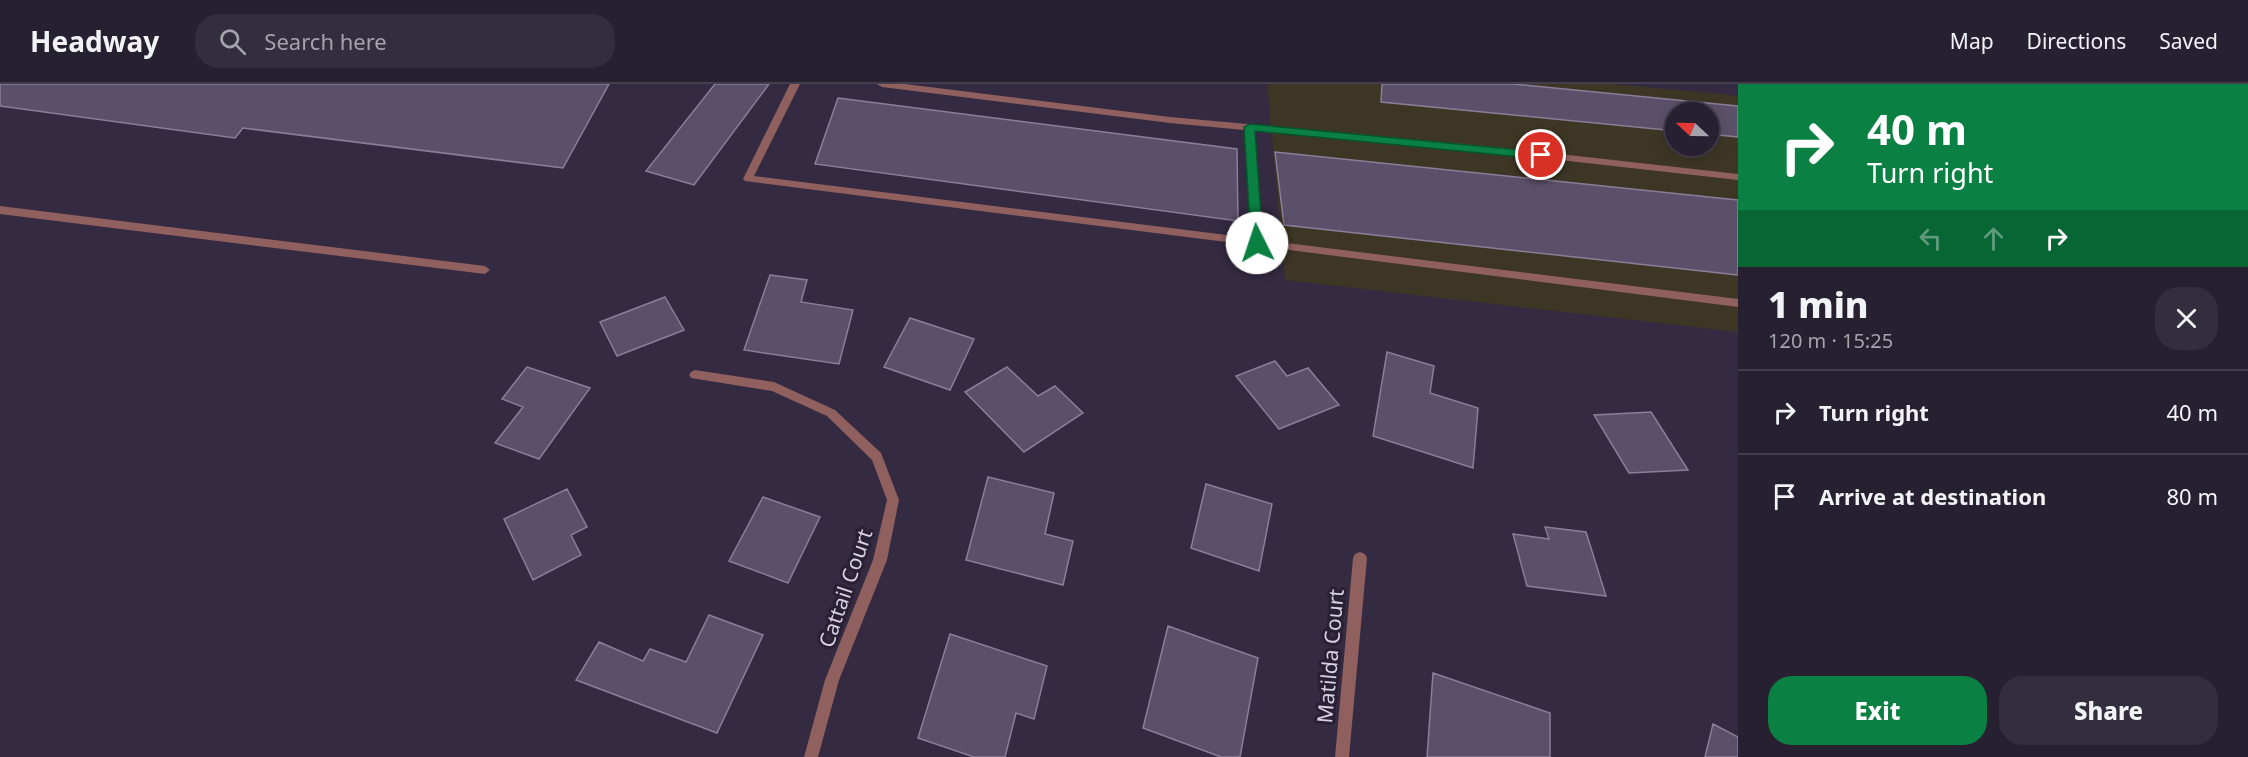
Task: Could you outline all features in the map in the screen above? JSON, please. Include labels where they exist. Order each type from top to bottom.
[{"type":"street","points":[[795,84],[748,178],[1738,303]]},
{"type":"street","points":[[882,84],[1170,120],[1497,150],[1738,177]]},
{"type":"street","points":[[1250,127],[1257,243]]},
{"type":"street","points":[[0,210],[485,270]]},
{"type":"street","name":"Cattail Court","points":[[696,375],[774,387],[831,413],[877,457],[893,500],[880,560],[832,680],[811,757]]},
{"type":"street","name":"Matilda Court","points":[[1342,757],[1360,558]]},
{"type":"shaded area","points":[[1267,84],[1614,84],[1738,96],[1738,332],[1285,280]]},
{"type":"building","points":[[0,84],[609,84],[563,168],[243,128],[235,138],[0,106]]},
{"type":"building","points":[[715,84],[769,84],[694,185],[646,171]]},
{"type":"building","points":[[1382,84],[1513,84],[1697,102],[1665,102],[1665,130],[1381,102]]},
{"type":"building","points":[[838,98],[1237,149],[1238,221],[815,164]]},
{"type":"building","points":[[1719,104],[1738,106],[1738,137],[1719,135]]},
{"type":"building","points":[[1275,152],[1738,200],[1738,275],[1284,225]]},
{"type":"building","points":[[770,275],[807,280],[801,302],[853,310],[839,364],[744,350]]},
{"type":"building","points":[[665,297],[684,330],[617,356],[600,322]]},
{"type":"building","points":[[910,318],[974,339],[950,390],[884,367]]},
{"type":"building","points":[[1387,352],[1434,366],[1430,393],[1478,408],[1473,468],[1373,436]]},
{"type":"building","points":[[1275,361],[1287,376],[1308,368],[1339,405],[1279,429],[1236,376]]},
{"type":"building","points":[[527,367],[590,388],[539,459],[495,443],[523,407],[502,399]]},
{"type":"building","points":[[1007,367],[1038,396],[1055,386],[1083,413],[1024,452],[965,392]]},
{"type":"building","points":[[1651,412],[1688,470],[1629,473],[1594,415]]},
{"type":"building","points":[[988,477],[1054,493],[1045,534],[1073,541],[1063,585],[966,560]]},
{"type":"building","points":[[1206,484],[1272,504],[1259,571],[1191,548]]},
{"type":"building","points":[[567,489],[587,527],[571,535],[581,555],[533,580],[504,519]]},
{"type":"building","points":[[763,497],[820,517],[788,583],[729,561]]},
{"type":"building","points":[[1545,527],[1586,532],[1606,596],[1527,586],[1513,534],[1549,539]]},
{"type":"building","points":[[709,615],[763,635],[717,733],[576,680],[599,642],[643,661],[650,649],[686,662]]},
{"type":"building","points":[[1168,626],[1258,658],[1240,757],[1221,757],[1143,728]]},
{"type":"building","points":[[950,634],[1047,666],[1034,719],[1016,713],[1005,757],[974,757],[918,738]]},
{"type":"building","points":[[1433,673],[1550,713],[1550,757],[1427,757]]},
{"type":"building","points":[[1713,724],[1738,737],[1738,757],[1705,757]]},
{"type":"route","points":[[1257,243],[1250,127],[1541,155]]}]
